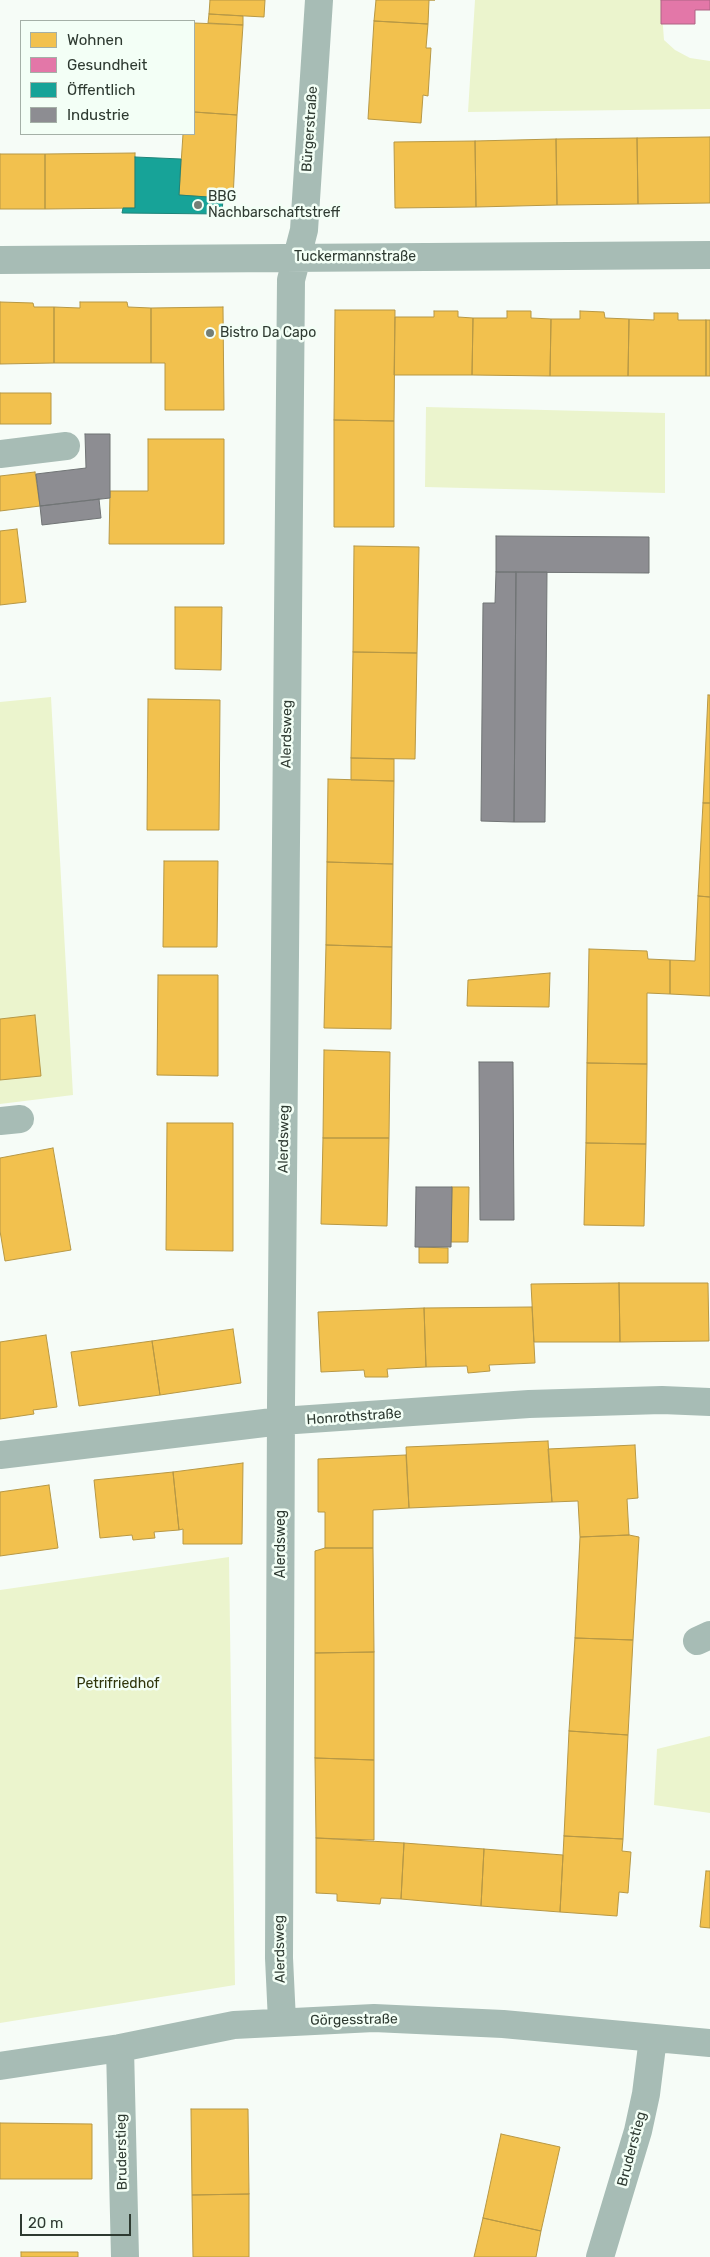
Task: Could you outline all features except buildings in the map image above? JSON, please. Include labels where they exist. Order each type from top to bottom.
[{"type":"street","name":"Bürgerstraße","points":[[296,258],[304,230],[318,0]]},
{"type":"street","name":"Tuckermannstraße","points":[[0,260],[710,255]]},
{"type":"street","name":"Alerdsweg","points":[[282,2022],[279,1958],[281,1422],[291,280],[296,258]]},
{"type":"street","points":[[0,454],[66,446]]},
{"type":"street","name":"Honrothstraße","points":[[0,1455],[281,1422],[530,1404],[662,1400],[710,1402]]},
{"type":"street","name":"Görgesstraße","points":[[0,2066],[120,2048],[234,2025],[374,2018],[503,2024],[710,2043]]},
{"type":"street","name":"Bruderstieg","points":[[600,2257],[638,2131],[652,2038]]},
{"type":"street","name":"Bruderstieg","points":[[120,2048],[125,2257]]},
{"type":"green space","points":[[475,0],[661,0],[664,40],[675,50],[690,58],[710,61],[710,109],[468,112]]},
{"type":"green space","points":[[426,407],[665,413],[665,493],[425,487]]},
{"type":"green space","points":[[51,697],[73,1095],[0,1104],[0,702]]},
{"type":"green space","name":"Petrifriedhof","points":[[229,1557],[235,1985],[0,2023],[0,1590]]},
{"type":"green space","points":[[710,1736],[710,1813],[654,1805],[657,1749]]},
{"type":"place","name":"BBG Nachbarschaftstreff","points":[[198,205]]},
{"type":"place","name":"Bistro Da Capo","points":[[210,333]]}]
